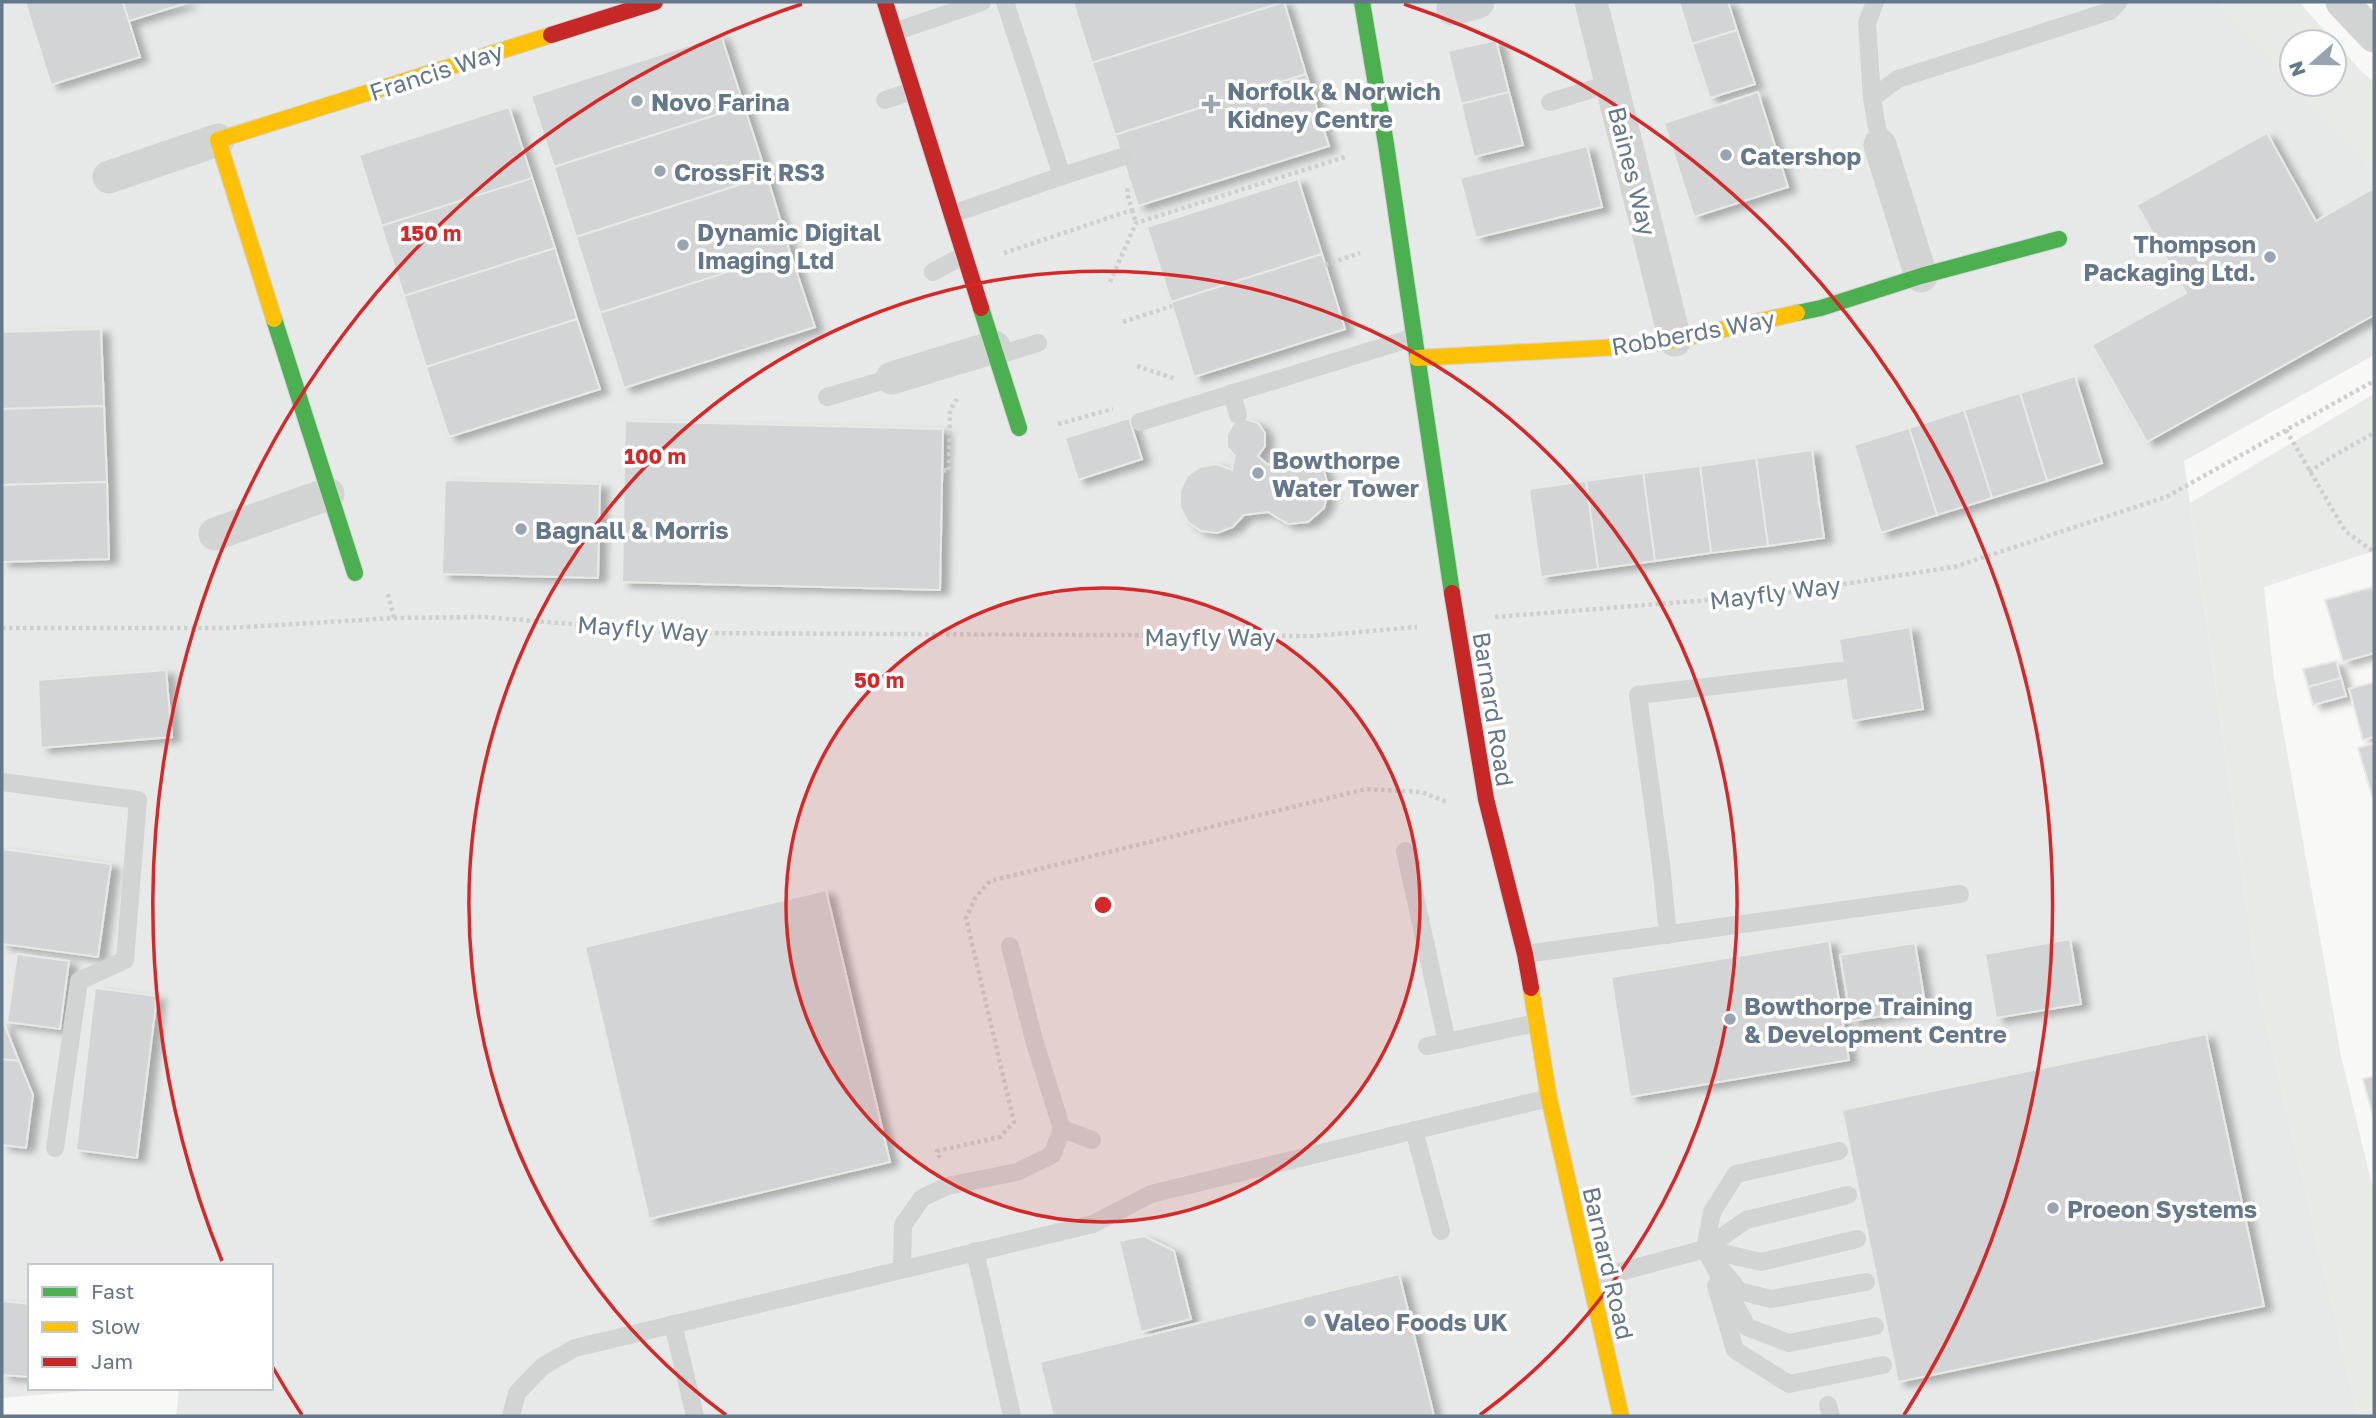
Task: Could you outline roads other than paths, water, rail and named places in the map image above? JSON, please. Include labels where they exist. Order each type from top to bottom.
[{"type":"street","name":"Francis Way","points":[[109,177],[655,2]]},
{"type":"street","points":[[885,2],[1020,432]]},
{"type":"street","name":"Barnard Road","points":[[1362,2],[1486,799],[1525,954],[1549,1098],[1621,1416]]},
{"type":"street","name":"Baines Way","points":[[1591,2],[1675,340]]},
{"type":"street","points":[[2342,2],[2374,36]]},
{"type":"street","points":[[218,141],[355,573]]},
{"type":"street","points":[[1880,145],[1921,276]]},
{"type":"street","name":"Robberds Way","points":[[1417,358],[1619,347],[1675,340],[1821,308],[1921,276],[2059,239]]},
{"type":"street","points":[[892,378],[995,352]]},
{"type":"street","points":[[215,534],[328,494]]},
{"type":"lane","points":[[894,32],[982,2]]},
{"type":"lane","points":[[1005,2],[1062,176]]},
{"type":"lane","points":[[1875,2],[1867,23],[1872,98],[1880,145]]},
{"type":"lane","points":[[1872,98],[1898,79],[2110,11],[2119,2]]},
{"type":"lane","points":[[1550,102],[1612,83]]},
{"type":"lane","points":[[885,100],[912,91]]},
{"type":"lane","points":[[952,214],[1122,157]]},
{"type":"lane","points":[[933,272],[965,260]]},
{"type":"lane","points":[[1140,422],[1415,337]]},
{"type":"lane","points":[[995,352],[1038,343]]},
{"type":"lane","points":[[827,397],[892,378]]},
{"type":"lane","points":[[1232,393],[1238,415]]},
{"type":"lane","points":[[1668,935],[1638,695],[1840,671]]},
{"type":"lane","points":[[2,782],[138,800],[125,960],[79,981],[55,1148]]},
{"type":"lane","points":[[1405,851],[1447,1042]]},
{"type":"lane","points":[[1525,954],[1960,894]]},
{"type":"lane","points":[[902,1269],[903,1226],[922,1198],[947,1186],[1017,1172],[1052,1155],[1062,1129],[1034,1040],[1010,946]]},
{"type":"lane","points":[[1427,1046],[1536,1023]]},
{"type":"lane","points":[[511,1416],[517,1393],[543,1366],[575,1348],[1093,1224],[1151,1194],[1549,1098]]},
{"type":"lane","points":[[1062,1129],[1092,1140]]},
{"type":"lane","points":[[1414,1130],[1441,1231]]},
{"type":"lane","points":[[1839,1151],[1736,1174],[1712,1212],[1705,1249],[1735,1350],[1789,1384],[1883,1365]]},
{"type":"lane","points":[[1590,1279],[1705,1249],[1746,1220],[1848,1195]]},
{"type":"lane","points":[[1705,1249],[1761,1262],[1857,1239]]},
{"type":"lane","points":[[1705,1249],[1739,1291],[1771,1299],[1866,1282]]},
{"type":"lane","points":[[1705,1249],[1747,1327],[1789,1343],[1875,1326]]},
{"type":"lane","points":[[975,1251],[1012,1416]]},
{"type":"lane","points":[[673,1324],[695,1416]]},
{"type":"place","name":"Novo Farina","points":[[637,101]]},
{"type":"place","name":"Norfolk & Norwich Kidney Centre","points":[[1211,104]]},
{"type":"place","name":"Catershop","points":[[1726,155]]},
{"type":"place","name":"CrossFit RS3","points":[[660,171]]},
{"type":"place","name":"Dynamic Digital Imaging Ltd","points":[[683,245]]},
{"type":"place","name":"Thompson Packaging Ltd.","points":[[2270,257]]},
{"type":"place","name":"Bowthorpe Water Tower","points":[[1258,473]]},
{"type":"place","name":"Bagnall & Morris","points":[[521,529]]},
{"type":"place","name":"Bowthorpe Training & Development Centre","points":[[1730,1019]]},
{"type":"place","name":"Proeon Systems","points":[[2053,1208]]},
{"type":"place","name":"Valeo Foods UK","points":[[1310,1321]]}]
